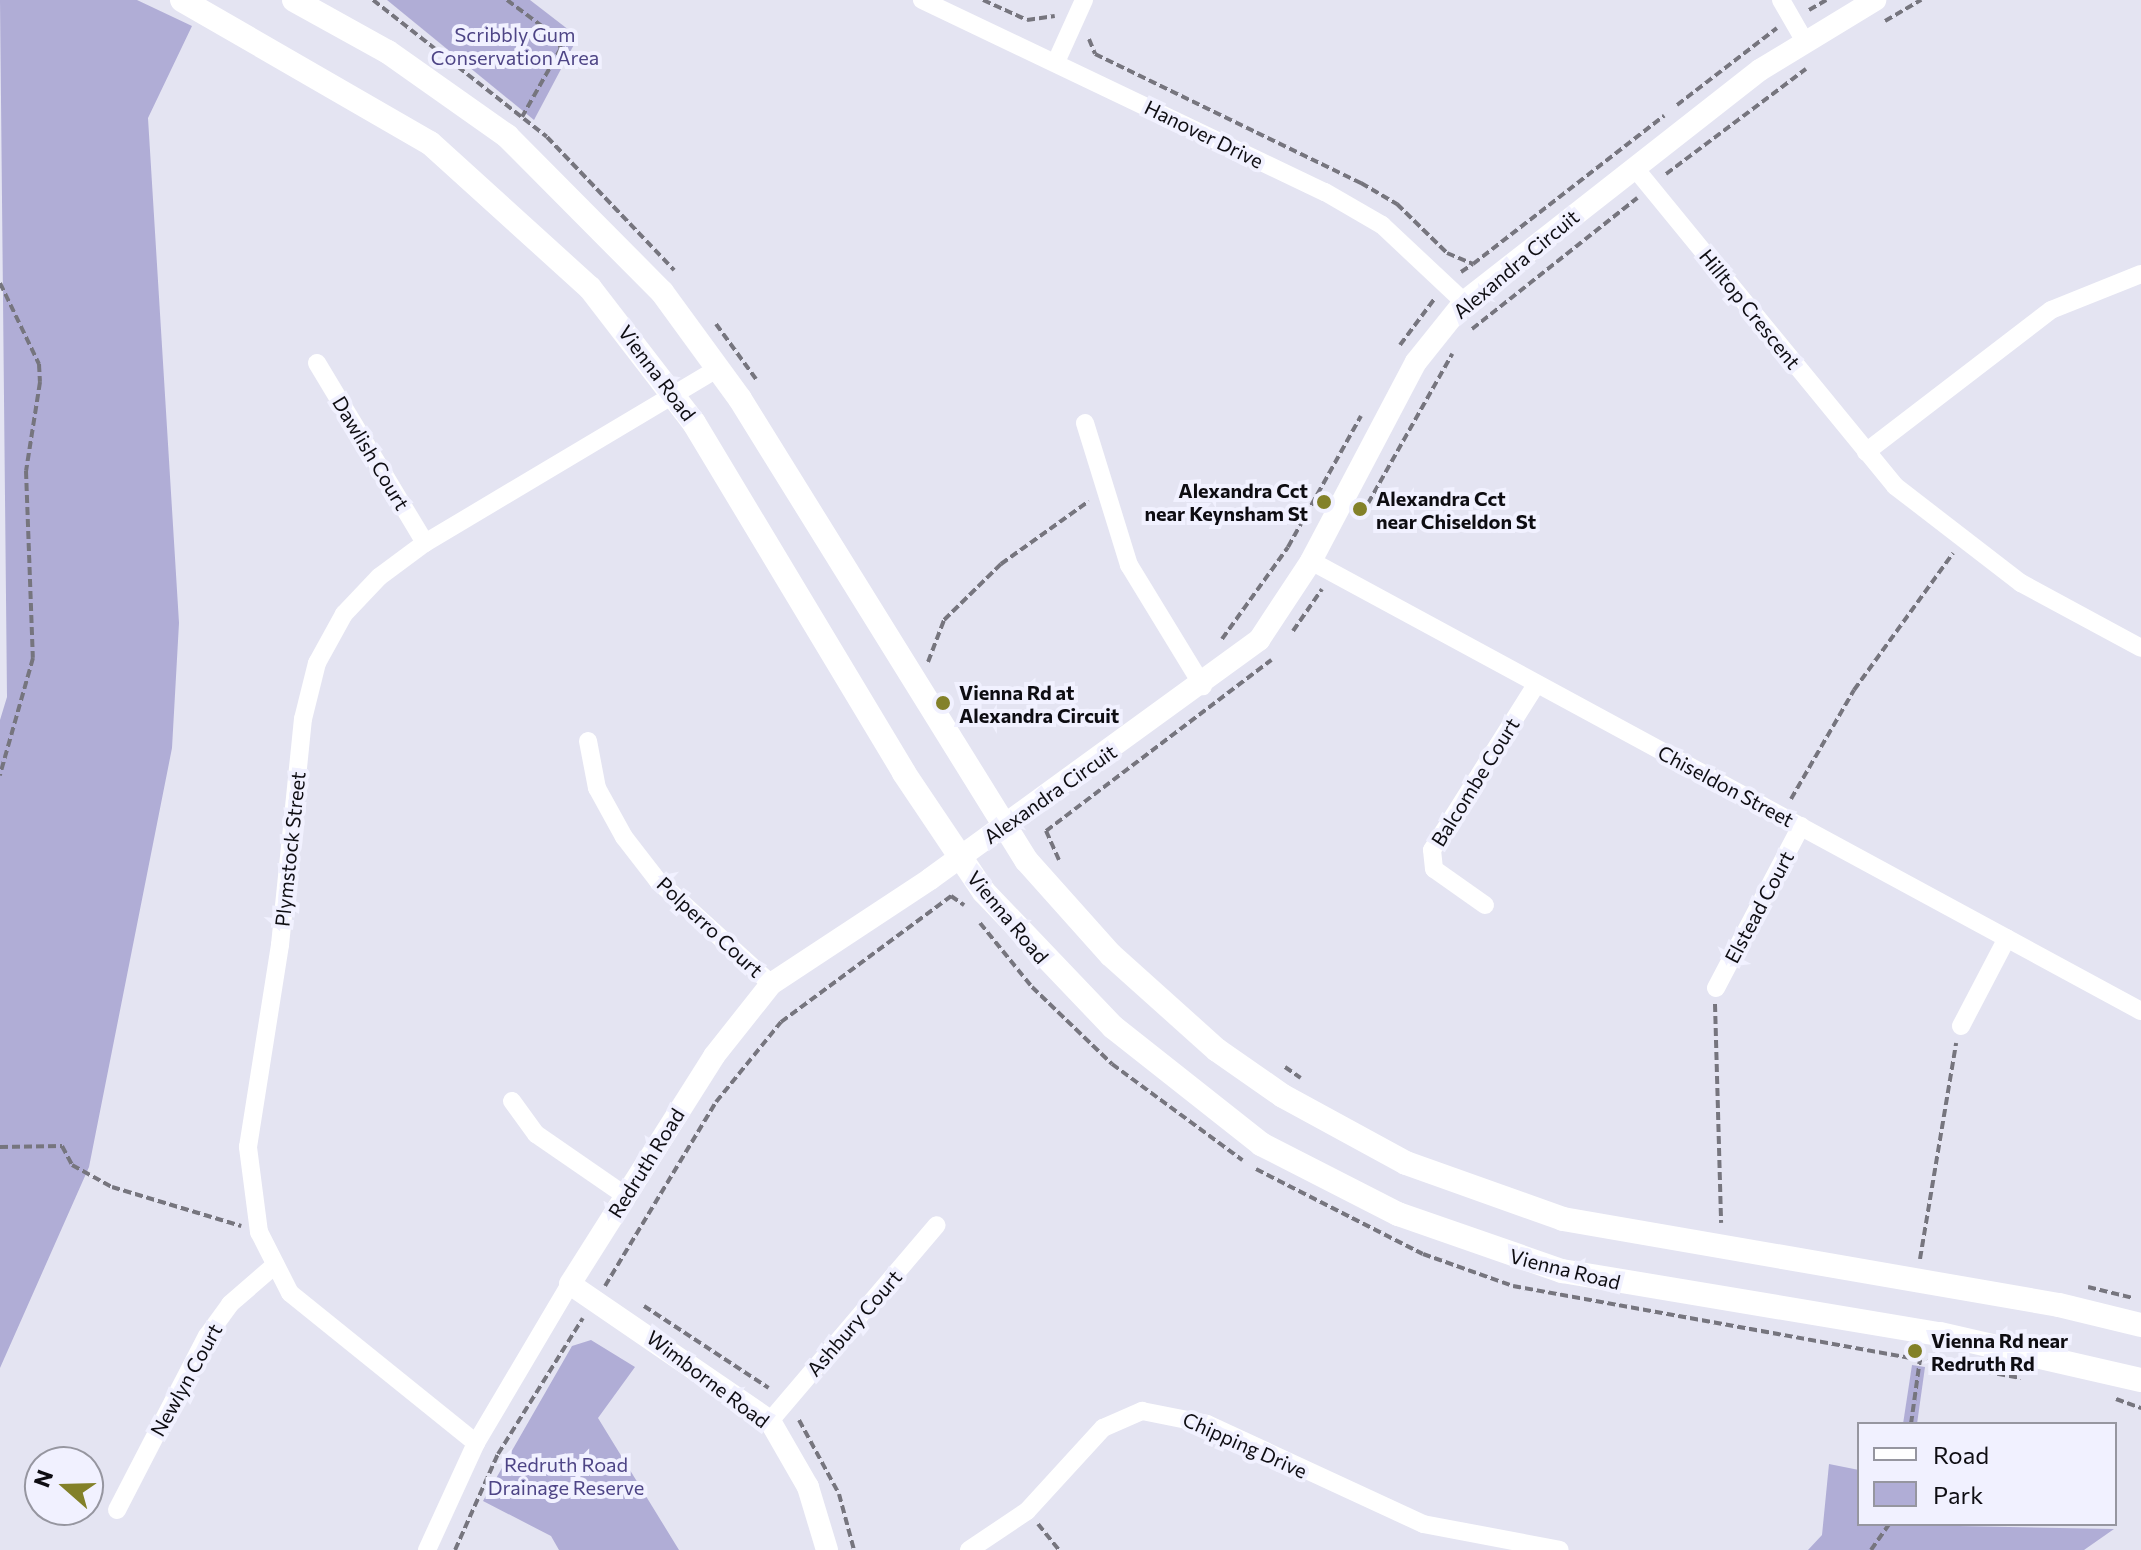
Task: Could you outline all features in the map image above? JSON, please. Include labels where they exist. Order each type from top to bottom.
[{"type":"main road","name":"Vienna Road","points":[[182,0],[375,106],[458,165],[590,288],[675,396],[959,858],[1058,976],[1113,1027],[1261,1144],[1329,1184],[1477,1246],[1562,1271],[1921,1331],[2141,1380]]},
{"type":"main road","points":[[294,0],[388,52],[507,136],[603,226],[718,368],[1002,827],[1064,906],[1162,1005],[1297,1104],[1406,1163],[1485,1195],[1563,1219],[1721,1250],[1919,1270],[2141,1325]]},
{"type":"street","name":"Hanover Drive","points":[[922,0],[1056,62],[1382,225],[1464,302]]},
{"type":"street","points":[[1056,62],[1084,0]]},
{"type":"street","points":[[1781,0],[1804,40]]},
{"type":"street","name":"Alexandra Circuit","points":[[959,858],[1203,686],[1259,640],[1311,561],[1416,362],[1464,302],[1634,167],[1804,40],[1875,0]]},
{"type":"street","name":"Hilltop Crescent","points":[[1634,167],[1866,452],[1961,541],[2021,583],[2141,648]]},
{"type":"street","points":[[1866,452],[2051,310],[2141,274]]},
{"type":"street","name":"Dawlish Court","points":[[317,363],[425,543]]},
{"type":"street","name":"Plymstock Street","points":[[476,1443],[290,1293],[259,1232],[248,1147],[280,945],[303,719],[317,663],[344,614],[425,543],[718,368]]},
{"type":"street","points":[[1085,423],[1129,565],[1203,686]]},
{"type":"street","name":"Chiseldon Street","points":[[1311,561],[2141,1011]]},
{"type":"street","name":"Balcombe Court","points":[[1485,905],[1434,869],[1432,850],[1536,685]]},
{"type":"street","name":"Polperro Court","points":[[588,741],[597,788],[624,837],[691,914],[771,984]]},
{"type":"street","name":"Elstead Court","points":[[1716,988],[1801,826]]},
{"type":"street","name":"Redruth Road","points":[[427,1550],[476,1443],[570,1284],[714,1056],[771,984],[959,858]]},
{"type":"street","points":[[1961,1026],[2007,938]]},
{"type":"street","points":[[512,1101],[536,1134],[626,1196]]},
{"type":"street","name":"Ashbury Court","points":[[770,1421],[937,1225]]},
{"type":"street","name":"Newlyn Court","points":[[117,1510],[207,1336],[230,1304],[275,1265]]},
{"type":"street","name":"Wimborne Road","points":[[570,1284],[770,1421],[808,1487],[827,1550]]},
{"type":"street","name":"Chipping Drive","points":[[969,1550],[1027,1511],[1103,1428],[1142,1411],[1207,1424],[1423,1524],[1560,1550]]},
{"type":"path","points":[[507,0],[554,35],[561,48],[522,117]]},
{"type":"path","points":[[983,0],[1027,20],[1058,15]]},
{"type":"path","points":[[1812,8],[1826,0]]},
{"type":"path","points":[[1881,24],[1921,0]]},
{"type":"path","points":[[1462,271],[1777,28]]},
{"type":"path","points":[[1082,30],[1089,33],[1095,54],[1361,183],[1397,204],[1447,253],[1473,264]]},
{"type":"path","points":[[1462,337],[1650,187],[1815,63]]},
{"type":"path","points":[[0,283],[39,364],[40,382],[26,471],[33,658],[0,775]]},
{"type":"path","points":[[1399,347],[1432,301]]},
{"type":"path","points":[[1359,521],[1454,350]]},
{"type":"path","points":[[1217,644],[1288,547],[1369,401]]},
{"type":"path","points":[[927,665],[944,620],[1001,564],[1068,510],[1106,494]]},
{"type":"path","points":[[1782,816],[1854,690],[1961,541]]},
{"type":"path","points":[[1284,643],[1331,572]]},
{"type":"path","points":[[1063,865],[1046,831],[1276,655]]},
{"type":"path","points":[[617,1288],[613,1279],[615,1263],[716,1102],[781,1022],[951,896],[967,907]]},
{"type":"path","points":[[1716,988],[1721,1250]]},
{"type":"path","points":[[1919,1270],[1961,1026]]},
{"type":"path","points":[[1272,1058],[1311,1085]]},
{"type":"path","points":[[0,1147],[62,1146],[72,1165],[112,1187],[259,1232]]},
{"type":"path","points":[[1706,1222],[1734,1228]]},
{"type":"path","points":[[1906,1256],[1919,1270]]},
{"type":"path","points":[[1919,1270],[1933,1260]]},
{"type":"path","points":[[455,1550],[498,1454],[577,1333],[591,1297],[613,1279]]},
{"type":"path","points":[[2073,1284],[2141,1301]]},
{"type":"path","points":[[635,1300],[769,1388]]},
{"type":"path","points":[[1911,1422],[1921,1331]]},
{"type":"path","points":[[1027,1511],[1059,1550]]},
{"type":"path","points":[[1871,1550],[1888,1526]]},
{"type":"green space","points":[[0,0],[137,0],[192,26],[148,118],[179,623],[172,748],[89,1167],[0,1368],[0,720],[7,697]]},
{"type":"green space","name":"Scribbly Gum Conservation Area","points":[[387,0],[530,0],[578,37],[534,120]]},
{"type":"green space","name":"Redruth Road Drainage Reserve","points":[[591,1340],[635,1367],[598,1418],[679,1550],[559,1550],[551,1536],[483,1501],[572,1346]]},
{"type":"green space","points":[[1912,1365],[1925,1367],[1917,1422],[1903,1422]]},
{"type":"green space","points":[[1829,1464],[1857,1470],[1857,1526],[2114,1529],[2084,1550],[1808,1550],[1822,1535]]},
{"type":"place","name":"Alexandra Cct near Keynsham St","points":[[1324,502]]},
{"type":"place","name":"Alexandra Cct near Chiseldon St","points":[[1360,509]]},
{"type":"place","name":"Vienna Rd at Alexandra Circuit","points":[[943,703]]},
{"type":"place","name":"Vienna Rd near Redruth Rd","points":[[1915,1351]]}]
